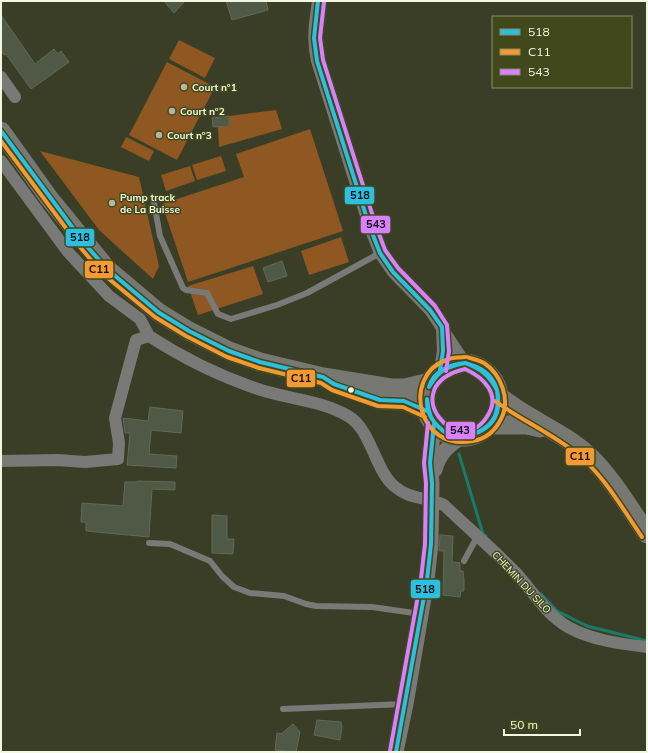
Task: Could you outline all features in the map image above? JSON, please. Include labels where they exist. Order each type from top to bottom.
[{"type":"main road","points":[[1,131],[49,198],[84,243],[107,269],[152,307],[189,331],[229,351],[260,362],[323,377],[391,388],[404,388],[435,376],[448,366],[465,363],[475,365],[487,373],[496,386],[499,396],[497,412],[489,425],[472,436],[462,437],[452,435],[442,431],[431,417],[404,401],[380,400],[334,384],[323,377]]},
{"type":"main road","points":[[431,417],[427,391],[435,376]]},
{"type":"main road","points":[[499,396],[514,408],[588,455],[606,476],[647,534]]},
{"type":"main road","points":[[489,425],[527,425],[555,433]]},
{"type":"street","points":[[318,1],[313,30],[313,45],[369,225],[380,253],[394,272],[430,310],[465,363]]},
{"type":"street","points":[[1,77],[15,97]]},
{"type":"street","points":[[1,161],[68,252],[109,296],[140,319],[149,336],[136,340],[116,418],[119,443],[118,459],[85,462],[58,460],[1,461]]},
{"type":"street","points":[[435,376],[443,351],[442,327]]},
{"type":"street","name":"CHEMIN DU SILO","points":[[149,336],[193,363],[246,384],[336,410],[350,417],[362,429],[392,484],[406,495],[432,500],[444,505],[516,574],[543,607],[568,627],[606,641],[647,647]]},
{"type":"street","points":[[396,752],[406,704],[431,544],[431,417]]},
{"type":"street","points":[[432,483],[440,455],[448,446],[462,437]]},
{"type":"lane","points":[[153,197],[160,236],[183,288],[186,290],[207,293],[218,314],[232,319],[277,305],[307,293],[380,253]]},
{"type":"lane","points":[[464,561],[477,537]]},
{"type":"lane","points":[[149,543],[170,544],[210,561],[234,587],[250,593],[284,596],[316,606],[372,607],[421,614]]},
{"type":"lane","points":[[283,709],[406,704]]},
{"type":"shaded area","points":[[179,40],[215,58],[205,78],[169,59]]},
{"type":"shaded area","points":[[167,62],[215,87],[177,160],[129,135]]},
{"type":"shaded area","points":[[276,110],[282,129],[219,147],[218,127],[229,126],[229,116]]},
{"type":"shaded area","points":[[310,129],[343,231],[188,282],[162,204],[244,177],[236,154]]},
{"type":"shaded area","points":[[126,137],[154,151],[149,161],[121,147]]},
{"type":"shaded area","name":"Pump track de La Buisse","points":[[40,151],[139,177],[159,266],[153,279],[99,230]]},
{"type":"shaded area","points":[[221,156],[226,171],[197,180],[192,165]]},
{"type":"shaded area","points":[[190,166],[195,181],[166,191],[161,175]]},
{"type":"shaded area","points":[[341,237],[349,262],[309,275],[301,251]]},
{"type":"shaded area","points":[[253,266],[263,294],[198,315],[188,286]]},
{"type":"building","points":[[164,1],[185,1],[174,13]]},
{"type":"building","points":[[226,1],[266,1],[268,10],[232,20]]},
{"type":"building","points":[[1,15],[35,64],[54,49],[58,54],[61,51],[69,62],[31,89],[6,54],[4,55],[1,51]]},
{"type":"building","points":[[229,116],[229,126],[213,127],[212,118]]},
{"type":"building","points":[[282,261],[287,276],[268,282],[263,268]]},
{"type":"building","points":[[150,407],[183,411],[181,433],[151,430],[149,454],[177,456],[176,468],[127,465],[130,433],[125,433],[123,418],[148,421]]},
{"type":"building","points":[[125,482],[175,482],[175,490],[152,489],[149,537],[86,531],[86,522],[81,522],[82,503],[123,506]]},
{"type":"building","points":[[212,515],[227,516],[227,539],[234,539],[233,554],[212,553]]},
{"type":"building","points":[[440,535],[453,536],[452,562],[460,563],[460,571],[463,571],[464,591],[461,591],[460,597],[443,595],[444,551],[439,551]]},
{"type":"building","points":[[317,720],[341,722],[342,728],[340,740],[314,735]]},
{"type":"building","points":[[293,724],[300,732],[296,752],[275,750],[277,733],[281,734]]},
{"type":"waterway","points":[[459,454],[483,534],[486,536]]},
{"type":"waterway","points":[[541,594],[557,611],[587,626],[647,641]]},
{"type":"transit line","name":"518","points":[[318,1],[314,38],[317,61],[369,225],[380,253],[393,272],[430,310],[442,327],[443,351],[440,370]]},
{"type":"transit line","name":"543","points":[[324,2],[320,38],[323,60],[375,223],[385,250],[398,268],[435,306],[447,325],[449,351],[446,371]]},
{"type":"transit line","name":"518","points":[[1,131],[84,243],[107,269],[158,312],[189,331],[229,351],[260,362],[323,377],[334,384],[380,400],[404,401],[427,411]]},
{"type":"transit line","name":"C11","points":[[1,141],[80,247],[103,274],[155,317],[186,336],[227,357],[259,368],[321,383],[332,390],[378,406],[403,407],[425,417]]},
{"type":"transit line","name":"C11","points":[[465,357],[448,359],[432,369],[424,381],[420,396],[422,411],[428,424],[439,435],[454,441],[473,441],[486,436],[496,427],[504,412],[505,404],[503,388],[495,374],[484,363],[467,357]]},
{"type":"transit line","name":"518","points":[[429,387],[431,381],[438,372],[453,365],[465,363]]},
{"type":"transit line","name":"518","points":[[429,387],[436,377],[444,370],[465,363]]},
{"type":"transit line","name":"518","points":[[465,363],[476,367],[489,375],[497,390]]},
{"type":"transit line","name":"518","points":[[465,363],[484,373],[491,380],[497,390]]},
{"type":"transit line","name":"543","points":[[465,369],[472,372],[484,382],[491,393],[492,400],[488,415],[476,428],[462,431],[449,426],[439,417],[433,404],[434,390],[444,378],[465,369]]},
{"type":"transit line","name":"518","points":[[463,437],[480,431],[492,422],[497,408],[497,390]]},
{"type":"transit line","name":"518","points":[[463,437],[480,431],[492,422],[496,416],[498,408],[497,390]]},
{"type":"transit line","name":"518","points":[[427,399],[432,419],[447,434]]},
{"type":"transit line","name":"518","points":[[427,399],[428,410],[432,419],[447,434]]},
{"type":"transit line","name":"C11","points":[[495,401],[556,439],[586,462],[612,492],[642,537]]},
{"type":"transit line","name":"543","points":[[390,751],[421,579],[425,544],[426,483],[424,463],[428,423]]},
{"type":"transit line","name":"518","points":[[396,752],[427,580],[431,544],[432,483],[430,463],[434,424]]},
{"type":"place","name":"Court n°1","points":[[184,87]]},
{"type":"place","name":"Court n°2","points":[[172,111]]},
{"type":"place","name":"Court n°3","points":[[159,135]]},
{"type":"place","name":"Pump track de La Buisse","points":[[112,203]]}]
